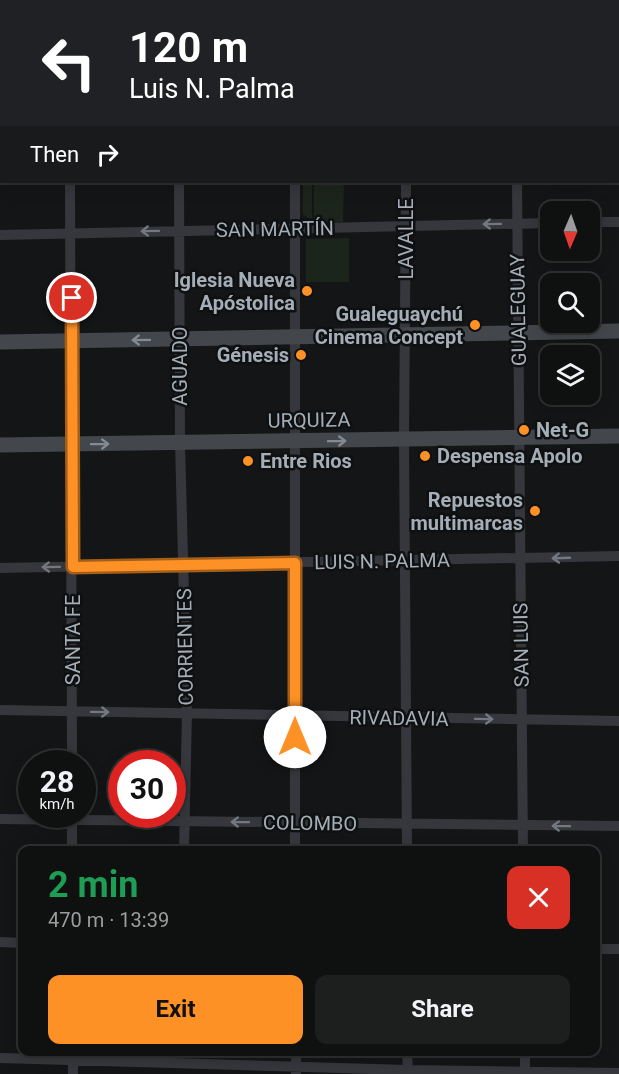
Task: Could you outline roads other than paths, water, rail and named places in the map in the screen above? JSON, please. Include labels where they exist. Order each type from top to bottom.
[{"type":"street","name":"SANTA FE","points":[[70,183],[73,444],[72,750]]},
{"type":"street","name":"AGUADO","points":[[179,183],[180,443]]},
{"type":"street","points":[[295,183],[295,846]]},
{"type":"street","name":"LAVALLE","points":[[406,183],[404,440],[407,846]]},
{"type":"street","name":"GUALEGUAY","points":[[517,183],[520,439]]},
{"type":"street","points":[[600,222],[619,222]]},
{"type":"street","name":"SAN MARTÍN","points":[[0,235],[540,223]]},
{"type":"street","points":[[0,342],[619,331]]},
{"type":"street","name":"URQUIZA","points":[[0,445],[619,436]]},
{"type":"street","name":"SAN LUIS","points":[[520,439],[523,846]]},
{"type":"street","name":"CORRIENTES","points":[[180,443],[187,713],[186,750]]},
{"type":"street","name":"LUIS N. PALMA","points":[[0,568],[619,556]]},
{"type":"street","name":"RIVADAVIA","points":[[0,710],[619,721]]},
{"type":"street","name":"COLOMBO","points":[[0,819],[18,818]]},
{"type":"street","name":"COLOMBO","points":[[186,821],[619,826]]},
{"type":"street","points":[[72,828],[72,846]]},
{"type":"street","name":"CORRIENTES","points":[[183,828],[184,846]]},
{"type":"street","points":[[0,942],[18,943]]},
{"type":"street","points":[[600,949],[619,949]]},
{"type":"street","points":[[0,1058],[49,1056]]},
{"type":"street","points":[[73,1056],[73,1074]]},
{"type":"street","points":[[128,1056],[184,1057],[296,1070],[619,1073]]},
{"type":"street","points":[[408,1056],[408,1072]]},
{"type":"street","points":[[525,1056],[525,1073]]},
{"type":"place","name":"Iglesia Nueva Apóstolica","points":[[307,291]]},
{"type":"place","name":"Gualeguaychú Cinema Concept","points":[[475,325]]},
{"type":"place","name":"Génesis","points":[[301,355]]},
{"type":"place","name":"Net-G","points":[[524,430]]},
{"type":"place","name":"Despensa Apolo","points":[[425,456]]},
{"type":"place","name":"Entre Rios","points":[[248,461]]},
{"type":"place","name":"Repuestos multimarcas","points":[[535,511]]}]
